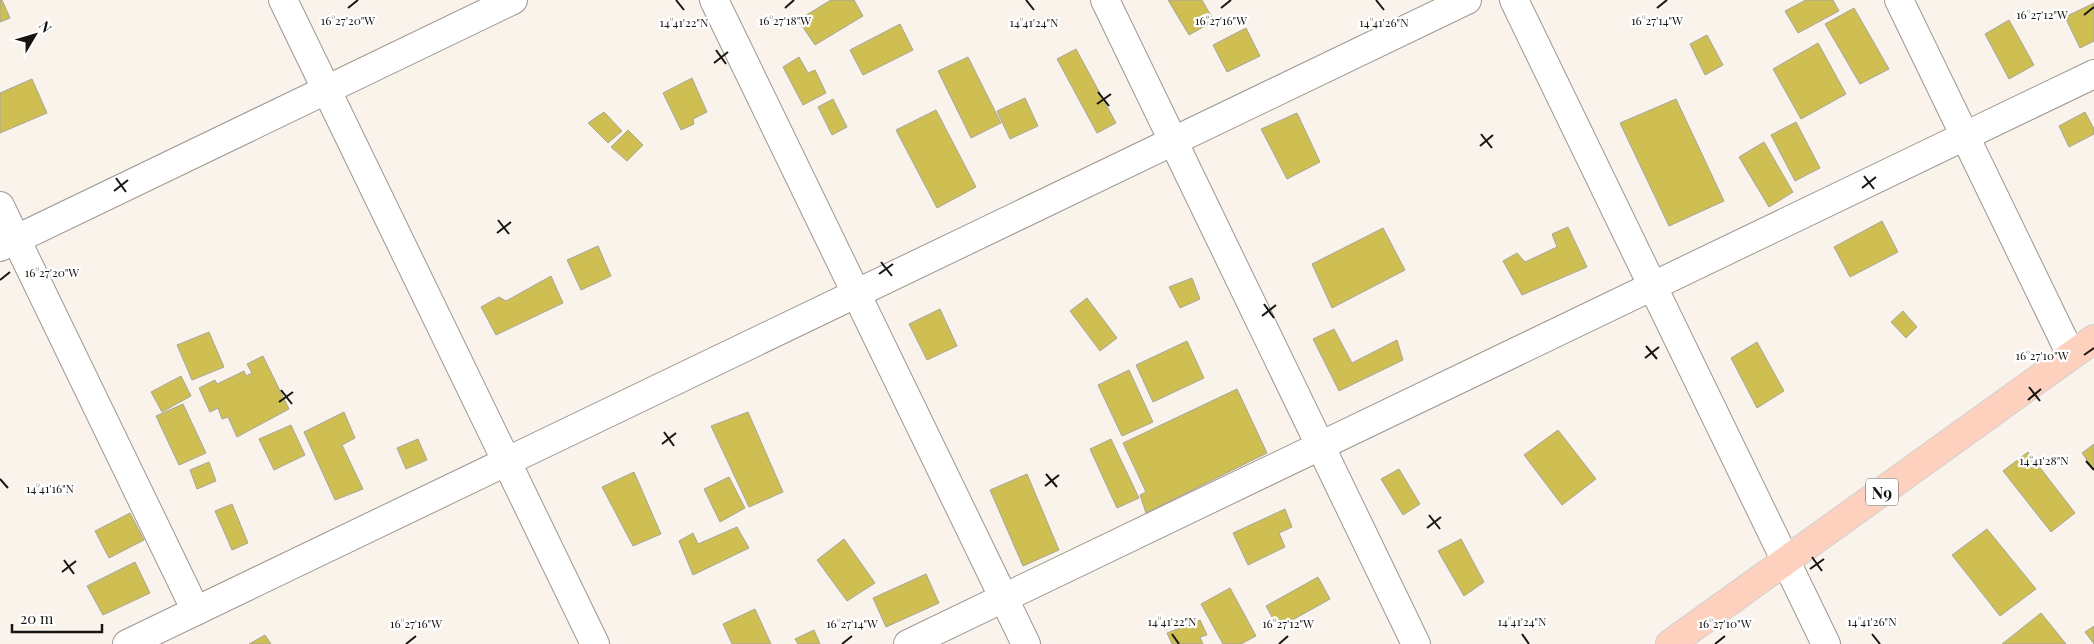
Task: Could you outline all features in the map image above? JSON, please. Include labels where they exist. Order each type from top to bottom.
[{"type":"main road","name":"N9","points":[[1670,644],[2094,339]]},
{"type":"street","points":[[283,0],[595,644]]},
{"type":"street","points":[[8,243],[513,0]]},
{"type":"street","points":[[714,0],[1026,644]]},
{"type":"street","points":[[1105,0],[1416,644]]},
{"type":"street","points":[[127,644],[1468,0]]},
{"type":"street","points":[[1514,0],[1826,644]]},
{"type":"street","points":[[1899,0],[2071,355]]},
{"type":"street","points":[[908,644],[2094,74]]},
{"type":"street","points":[[0,206],[8,243],[196,611]]},
{"type":"building","points":[[0,0],[2,0],[10,18],[0,22]]},
{"type":"building","points":[[831,0],[854,0],[863,16],[815,45],[798,20]]},
{"type":"building","points":[[1168,0],[1202,0],[1214,21],[1189,35]]},
{"type":"building","points":[[1806,0],[1833,0],[1839,11],[1798,33],[1785,11]]},
{"type":"building","points":[[2094,3],[2094,41],[2080,48],[2065,17]]},
{"type":"building","points":[[1854,8],[1889,69],[1860,84],[1825,24]]},
{"type":"building","points":[[2009,20],[2034,65],[2009,79],[1985,34]]},
{"type":"building","points":[[900,24],[913,50],[863,75],[850,50]]},
{"type":"building","points":[[1246,28],[1260,56],[1227,72],[1213,45]]},
{"type":"building","points":[[1707,35],[1723,65],[1705,75],[1690,44]]},
{"type":"building","points":[[1818,43],[1846,94],[1801,119],[1773,69]]},
{"type":"building","points":[[1076,49],[1116,123],[1097,133],[1057,59]]},
{"type":"building","points":[[799,57],[808,73],[815,70],[826,93],[803,105],[783,67]]},
{"type":"building","points":[[968,57],[1001,123],[971,138],[938,71]]},
{"type":"building","points":[[692,78],[707,112],[693,119],[694,124],[681,130],[663,93]]},
{"type":"building","points":[[32,79],[47,113],[0,133],[0,93]]},
{"type":"building","points":[[1025,98],[1038,126],[1010,139],[997,111]]},
{"type":"building","points":[[833,99],[847,127],[832,135],[818,107]]},
{"type":"building","points":[[1676,99],[1724,201],[1669,226],[1620,123]]},
{"type":"building","points":[[936,110],[976,187],[937,208],[896,130]]},
{"type":"building","points":[[604,112],[622,131],[608,143],[588,123]]},
{"type":"building","points":[[2085,112],[2094,129],[2094,134],[2069,147],[2059,126]]},
{"type":"building","points":[[1297,113],[1320,162],[1287,179],[1261,129]]},
{"type":"building","points":[[1796,122],[1820,168],[1795,181],[1771,135]]},
{"type":"building","points":[[628,130],[643,145],[627,161],[611,147]]},
{"type":"building","points":[[1764,142],[1793,192],[1769,207],[1739,157]]},
{"type":"building","points":[[1882,221],[1898,252],[1850,277],[1834,247]]},
{"type":"building","points":[[1568,227],[1587,267],[1522,295],[1503,261],[1517,253],[1525,262],[1557,247],[1552,234]]},
{"type":"building","points":[[1383,228],[1405,270],[1332,308],[1312,264]]},
{"type":"building","points":[[598,246],[611,276],[581,290],[567,260]]},
{"type":"building","points":[[551,276],[563,303],[496,335],[481,307],[499,297],[506,301]]},
{"type":"building","points":[[1192,278],[1200,299],[1180,308],[1169,287]]},
{"type":"building","points":[[1087,298],[1117,338],[1100,351],[1070,311]]},
{"type":"building","points":[[940,309],[957,346],[927,360],[909,324]]},
{"type":"building","points":[[1903,311],[1917,327],[1906,338],[1891,322]]},
{"type":"building","points":[[1334,329],[1352,363],[1397,340],[1403,360],[1339,391],[1313,339]]},
{"type":"building","points":[[209,332],[224,367],[192,380],[177,345]]},
{"type":"building","points":[[1187,341],[1204,378],[1153,402],[1136,365]]},
{"type":"building","points":[[1757,342],[1784,391],[1757,408],[1731,358]]},
{"type":"building","points":[[263,356],[289,409],[237,437],[228,417],[222,419],[218,408],[210,412],[199,388],[215,380],[217,384],[244,371],[246,376],[252,373],[247,364]]},
{"type":"building","points":[[1129,370],[1153,422],[1122,436],[1098,385]]},
{"type":"building","points":[[181,376],[191,396],[162,412],[151,392]]},
{"type":"building","points":[[1237,389],[1267,453],[1146,513],[1140,495],[1146,492],[1123,443]]},
{"type":"building","points":[[183,404],[206,453],[179,465],[156,416]]},
{"type":"building","points":[[344,412],[355,438],[342,445],[363,489],[335,500],[304,432]]},
{"type":"building","points":[[748,412],[783,492],[749,507],[711,426]]},
{"type":"building","points":[[291,425],[305,455],[274,470],[259,439]]},
{"type":"building","points":[[1558,430],[1596,479],[1562,505],[1524,455]]},
{"type":"building","points":[[418,439],[427,460],[406,469],[397,448]]},
{"type":"building","points":[[1111,439],[1139,498],[1117,508],[1090,449]]},
{"type":"building","points":[[2094,444],[2094,470],[2082,453]]},
{"type":"building","points":[[2028,452],[2075,513],[2051,532],[2003,471]]},
{"type":"building","points":[[209,462],[216,481],[197,489],[190,470]]},
{"type":"building","points":[[1399,469],[1420,504],[1403,515],[1381,479]]},
{"type":"building","points":[[634,472],[661,534],[633,546],[602,487]]},
{"type":"building","points":[[1027,474],[1059,550],[1023,566],[990,490]]},
{"type":"building","points":[[729,477],[745,508],[720,522],[704,489]]},
{"type":"building","points":[[232,504],[248,543],[232,550],[215,511]]},
{"type":"building","points":[[1285,509],[1292,527],[1279,533],[1285,547],[1248,565],[1233,533]]},
{"type":"building","points":[[130,513],[144,540],[109,558],[95,531]]},
{"type":"building","points":[[737,527],[749,548],[693,575],[679,541],[693,533],[698,544]]},
{"type":"building","points":[[1987,529],[2036,589],[2000,616],[1952,555]]},
{"type":"building","points":[[844,539],[875,583],[847,601],[817,560]]},
{"type":"building","points":[[1461,539],[1484,582],[1464,596],[1438,551]]},
{"type":"building","points":[[135,562],[150,593],[103,615],[87,586]]},
{"type":"building","points":[[926,574],[939,603],[886,627],[873,598]]},
{"type":"building","points":[[1318,577],[1330,599],[1278,628],[1266,606]]},
{"type":"building","points":[[1230,588],[1256,636],[1241,644],[1223,644],[1201,604]]},
{"type":"building","points":[[755,609],[771,644],[732,644],[723,624]]},
{"type":"building","points":[[2041,613],[2066,644],[2002,644]]},
{"type":"building","points":[[1200,620],[1207,635],[1200,637],[1203,644],[1172,644],[1167,633]]},
{"type":"building","points":[[2094,626],[2094,644],[2085,632]]},
{"type":"building","points":[[814,630],[820,644],[798,644],[795,639]]},
{"type":"building","points":[[265,635],[271,644],[249,644]]}]
